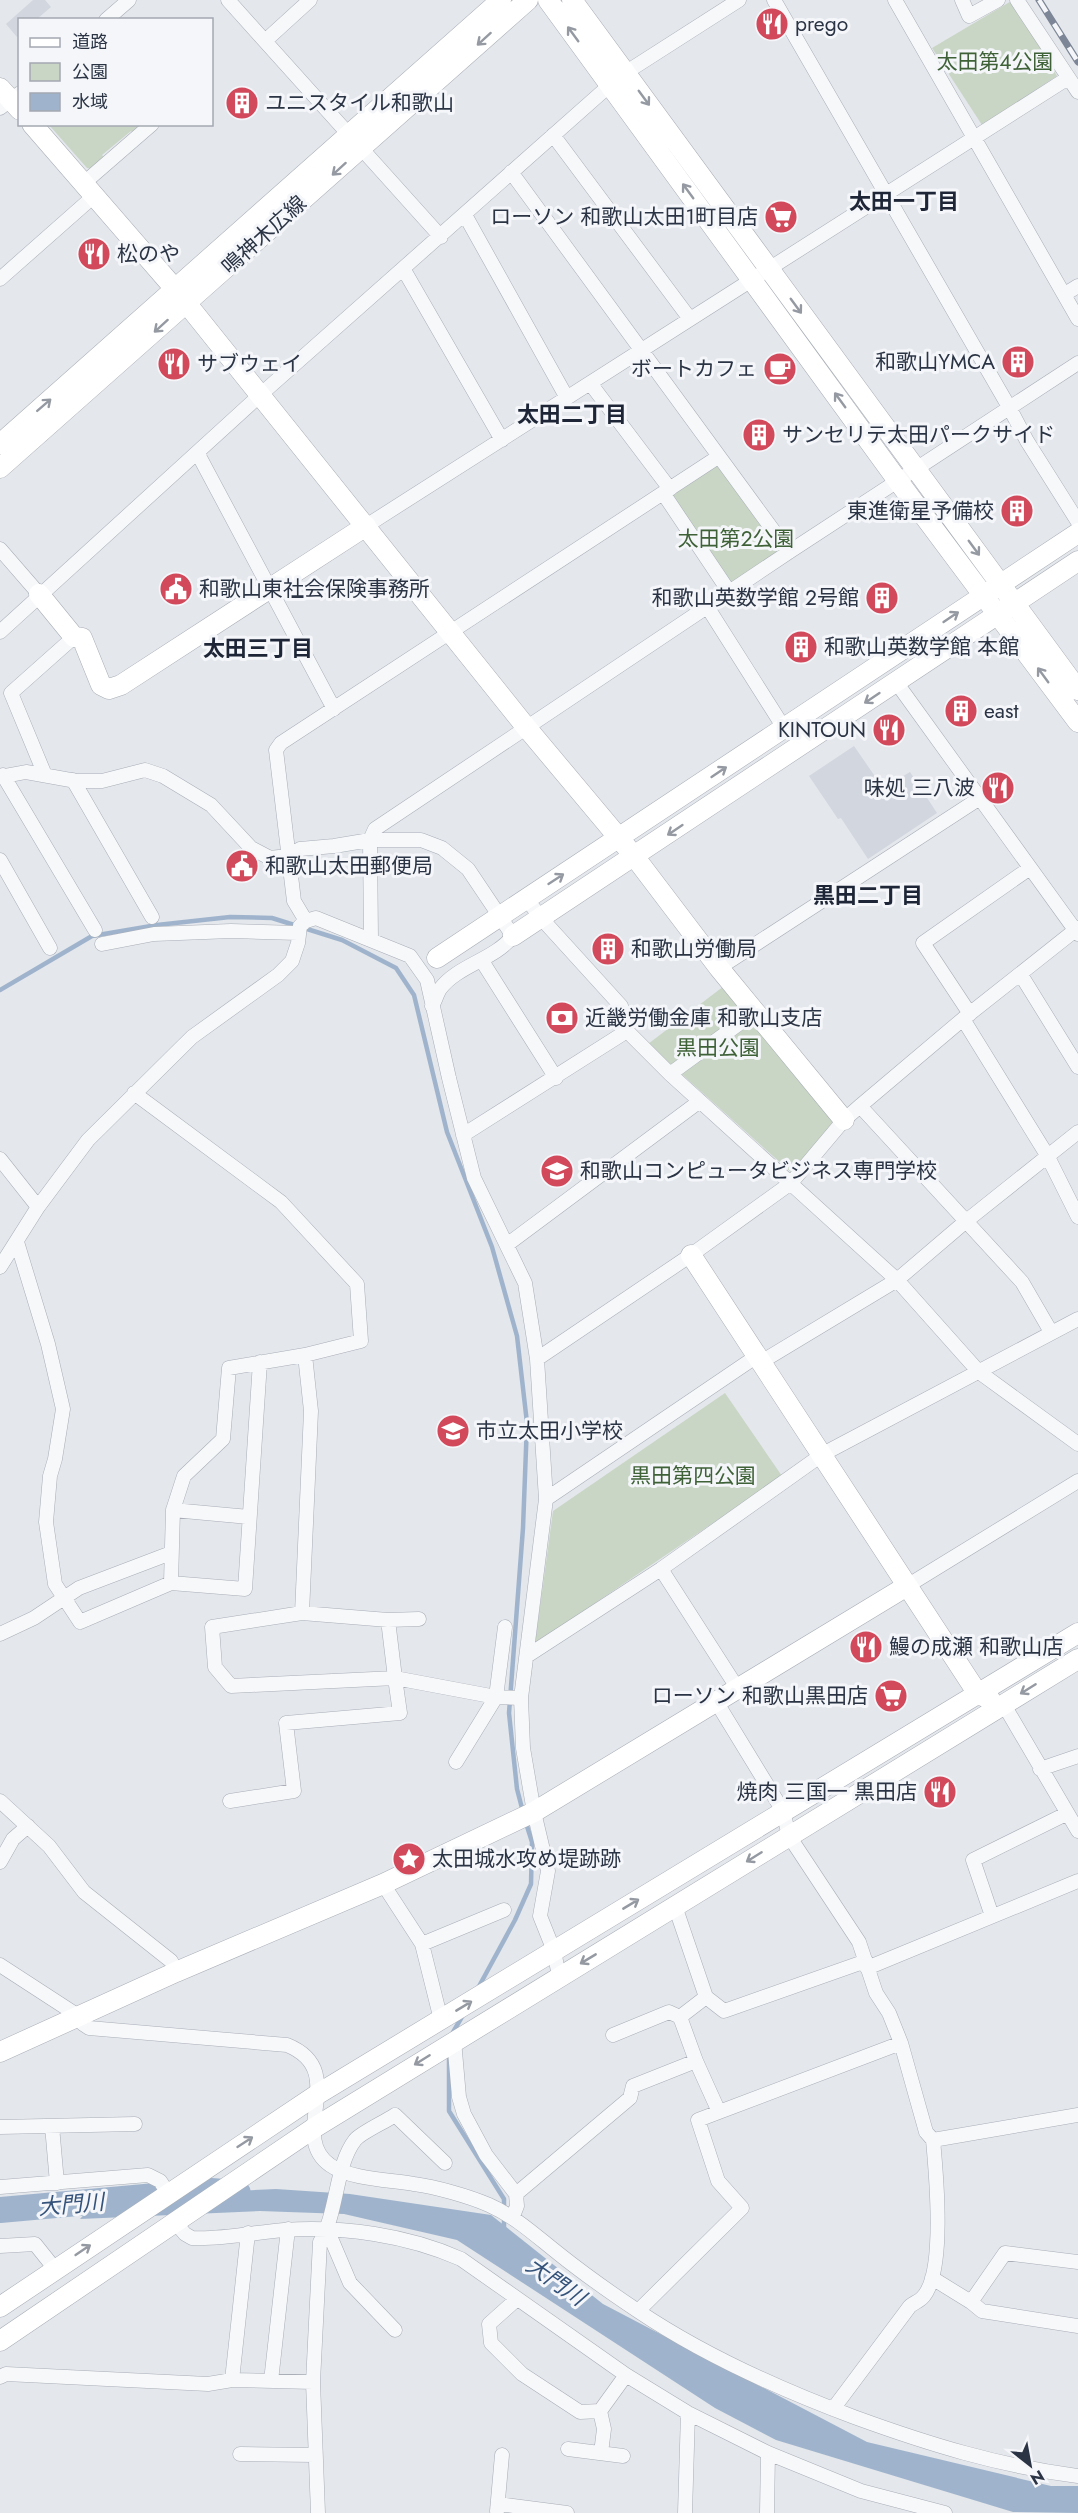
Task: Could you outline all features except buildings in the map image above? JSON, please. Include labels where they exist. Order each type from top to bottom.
[{"type":"street","points":[[107,18],[129,0]]},
{"type":"street","points":[[228,0],[441,237]]},
{"type":"street","points":[[265,41],[310,0]]},
{"type":"street","name":"鳴神木広線","points":[[355,142],[501,0]]},
{"type":"street","name":"鳴神木広線","points":[[0,468],[181,296],[355,142],[528,0]]},
{"type":"street","points":[[548,0],[618,79],[761,275],[898,481],[992,590]]},
{"type":"street","points":[[572,0],[618,79]]},
{"type":"street","points":[[774,0],[1009,406],[1027,441],[1078,522]]},
{"type":"street","points":[[895,0],[1078,319]]},
{"type":"street","points":[[962,0],[969,16],[998,0]]},
{"type":"street","points":[[1017,0],[1078,92]]},
{"type":"street","points":[[0,632],[39,594],[198,454],[260,396],[618,79],[732,2]]},
{"type":"street","points":[[0,549],[74,637],[82,638],[101,685],[109,689],[121,685],[1068,78]]},
{"type":"street","points":[[34,126],[181,296],[526,727],[634,856],[718,968],[844,1120]]},
{"type":"street","points":[[0,279],[150,126]]},
{"type":"street","points":[[553,135],[690,319]]},
{"type":"street","points":[[511,172],[789,552]]},
{"type":"street","points":[[465,215],[567,398]]},
{"type":"street","points":[[404,270],[502,440]]},
{"type":"street","points":[[761,275],[917,470],[1078,722]]},
{"type":"street","points":[[1065,294],[1078,286]]},
{"type":"street","name":"鳴神木広線","points":[[0,444],[181,296]]},
{"type":"street","points":[[371,939],[370,840],[375,829],[789,552],[917,470],[1009,406],[1078,363]]},
{"type":"street","points":[[590,383],[667,491],[730,593]]},
{"type":"street","points":[[198,454],[334,709]]},
{"type":"street","points":[[2,1260],[88,1140],[192,1036],[278,975],[292,961],[302,927],[294,901],[288,856],[276,750],[281,743],[718,457]]},
{"type":"street","points":[[427,980],[437,958],[1078,533]]},
{"type":"street","points":[[432,1006],[440,989],[453,978],[506,946],[513,936],[1078,561]]},
{"type":"street","points":[[708,608],[784,728]]},
{"type":"street","points":[[1006,609],[1078,690]]},
{"type":"street","points":[[45,774],[11,693],[74,637]]},
{"type":"street","points":[[537,1359],[691,1255],[791,1183],[844,1120],[966,1017],[1077,931],[896,682]]},
{"type":"street","points":[[95,930],[2,776],[26,772],[73,780],[108,780],[126,773],[145,770],[163,776],[211,805],[251,848],[270,858],[288,856],[300,849],[370,840],[421,840],[442,848],[468,869],[513,936]]},
{"type":"street","points":[[73,780],[152,917]]},
{"type":"street","points":[[718,968],[980,798]]},
{"type":"street","points":[[0,860],[50,948]]},
{"type":"street","points":[[1030,868],[923,943],[1047,1155],[1078,1217]]},
{"type":"street","points":[[526,898],[541,918],[621,1006],[627,1031],[670,1074],[897,1280],[979,1372],[1078,1444]]},
{"type":"street","points":[[102,944],[154,934],[302,927],[316,918],[410,956],[437,958]]},
{"type":"street","points":[[410,956],[427,980],[474,1178],[525,1282],[537,1359],[546,1499],[522,1698],[523,1749],[534,1812],[548,1871],[540,1916],[554,1951],[559,1976]]},
{"type":"street","points":[[482,961],[556,1078]]},
{"type":"street","points":[[1021,975],[1078,1068]]},
{"type":"street","points":[[427,980],[453,978]]},
{"type":"street","points":[[670,1074],[755,1012]]},
{"type":"street","points":[[463,1135],[627,1031]]},
{"type":"street","points":[[134,1093],[281,1202],[357,1284],[361,1341],[305,1355],[229,1368],[223,1439],[184,1476],[172,1509],[171,1583]]},
{"type":"street","points":[[508,1244],[700,1101]]},
{"type":"street","points":[[860,1106],[1022,1282],[1051,1332]]},
{"type":"street","points":[[546,1499],[759,1359],[897,1280],[965,1222],[1078,1132]]},
{"type":"street","points":[[0,1159],[38,1207]]},
{"type":"street","points":[[17,1242],[48,1344],[63,1409],[50,1476],[46,1522],[55,1584],[80,1622],[171,1583],[245,1588],[260,1362]]},
{"type":"street","points":[[691,1255],[978,1694],[1004,1705],[1078,1831]]},
{"type":"street","points":[[527,1656],[661,1569],[823,1454],[1078,1319]]},
{"type":"street","points":[[302,1613],[311,1411],[305,1355]]},
{"type":"street","points":[[0,2052],[176,1972],[383,1884],[534,1812],[717,1703],[1078,1481]]},
{"type":"street","points":[[172,1509],[249,1517]]},
{"type":"street","points":[[0,1634],[34,1618],[80,1588],[171,1553]]},
{"type":"street","points":[[661,1569],[738,1689]]},
{"type":"street","points":[[419,1619],[388,1620],[302,1613],[212,1626],[214,1667],[231,1686],[395,1678],[496,1697],[522,1698]]},
{"type":"street","points":[[230,1801],[294,1791],[286,1723],[400,1713],[388,1620]]},
{"type":"street","points":[[456,1762],[496,1697],[505,1628]]},
{"type":"street","points":[[0,2307],[318,2094],[1078,1633]]},
{"type":"street","points":[[0,2341],[314,2128],[1078,1659]]},
{"type":"street","points":[[717,1703],[783,1812],[789,1836],[859,1942],[876,1993],[890,2013],[901,2043],[926,2132],[933,2140],[937,2186],[936,2258],[932,2278],[923,2297],[910,2306],[833,2409]]},
{"type":"street","points":[[1040,1768],[1078,1756]]},
{"type":"street","points":[[0,1801],[49,1846],[84,1892],[171,1961],[176,1972]]},
{"type":"street","points":[[992,1916],[973,1860],[1066,1814]]},
{"type":"street","points":[[0,1862],[13,1839],[28,1826]]},
{"type":"street","points":[[675,1906],[706,1998],[724,2011],[866,1964],[1078,1881]]},
{"type":"street","points":[[383,1884],[422,1944],[441,2020]]},
{"type":"street","points":[[422,1944],[504,1910]]},
{"type":"street","points":[[0,1965],[80,2017],[83,2024],[89,2028],[287,2045],[300,2050],[312,2063],[318,2079],[314,2128],[316,2147],[322,2157],[341,2176],[418,2184],[486,2203],[513,2216],[562,2256],[638,2311],[706,2352],[800,2397],[924,2443],[1027,2469],[1078,2476]]},
{"type":"street","points":[[680,2017],[706,1998]]},
{"type":"street","points":[[613,2034],[669,2012],[680,2017],[718,2112]]},
{"type":"street","points":[[454,2040],[459,2097],[464,2114],[486,2155],[516,2194],[517,2206],[513,2216]]},
{"type":"street","points":[[638,2311],[742,2208],[718,2181],[698,2120],[901,2043]]},
{"type":"street","points":[[516,2194],[630,2098],[633,2086],[696,2061]]},
{"type":"street","points":[[318,2513],[313,2382],[320,2242],[328,2227],[341,2176],[356,2140],[395,2115],[445,2163]]},
{"type":"street","points":[[933,2140],[1078,2115]]},
{"type":"street","points":[[0,2127],[135,2124]]},
{"type":"street","points":[[52,2126],[57,2182]]},
{"type":"street","points":[[0,2187],[148,2175],[160,2181],[168,2193]]},
{"type":"street","points":[[174,2221],[185,2234],[192,2238],[328,2227],[396,2238],[432,2247],[461,2259],[626,2375],[688,2413],[768,2453],[861,2491],[945,2513]]},
{"type":"street","points":[[328,2227],[350,2283],[395,2330]]},
{"type":"street","points":[[271,2381],[288,2229]]},
{"type":"street","points":[[232,2380],[248,2232]]},
{"type":"street","points":[[0,2246],[35,2244],[55,2269]]},
{"type":"street","points":[[971,2302],[1005,2253],[1078,2262]]},
{"type":"street","points":[[932,2278],[982,2311],[1078,2326]]},
{"type":"street","points":[[517,2299],[489,2324],[491,2343],[522,2374],[580,2412],[600,2411]]},
{"type":"street","points":[[0,2378],[6,2374],[208,2384],[232,2380],[313,2382]]},
{"type":"street","points":[[601,2453],[603,2428],[600,2411],[626,2375]]},
{"type":"street","points":[[686,2513],[688,2413]]},
{"type":"street","points":[[568,2450],[623,2456]]},
{"type":"street","points":[[766,2513],[768,2453]]},
{"type":"street","points":[[240,2454],[315,2455]]},
{"type":"street","points":[[502,2455],[498,2509],[567,2513]]},
{"type":"shaded area","points":[[33,0],[45,0],[51,7],[38,18],[18,18],[17,37],[6,24]]},
{"type":"shaded area","points":[[854,746],[883,788],[910,772],[937,813],[868,859],[809,776]]},
{"type":"green space","name":"太田第４公園","points":[[1013,0],[1057,76],[982,125],[932,48]]},
{"type":"green space","points":[[50,126],[146,126],[135,135],[131,131],[102,155],[105,159],[94,169],[87,168]]},
{"type":"green space","name":"太田第２公園","points":[[717,463],[781,550],[731,587],[669,494]]},
{"type":"green space","name":"黒田公園","points":[[724,986],[837,1119],[792,1173],[648,1044]]},
{"type":"green space","name":"黒田第四公園","points":[[725,1393],[782,1476],[535,1644],[553,1511]]},
{"type":"water","points":[[276,2189],[350,2194],[491,2215],[603,2304],[867,2442],[1051,2486],[1078,2486],[1078,2513],[1013,2512],[776,2440],[715,2408],[457,2240],[344,2214],[260,2211],[80,2219],[99,2198]]},
{"type":"waterway","points":[[0,990],[92,936],[157,925],[230,917],[272,918],[342,940],[396,968],[414,995],[447,1132],[492,1247],[517,1336],[527,1423],[523,1528],[509,1713],[517,1789],[523,1812]]},
{"type":"waterway","points":[[477,1990],[515,1920],[531,1884],[532,1842],[526,1823]]},
{"type":"waterway","points":[[452,2034],[463,2015]]},
{"type":"waterway","points":[[449,2054],[449,2111],[504,2199],[504,2230]]},
{"type":"waterway","name":"大門川","points":[[0,2210],[211,2191],[238,2193]]},
{"type":"railway","points":[[1039,0],[1078,62]]},
{"type":"place","name":"prego","points":[[772,24]]},
{"type":"place","name":"ユニスタイル和歌山","points":[[242,103]]},
{"type":"place","name":"ローソン 和歌山太田1町目店","points":[[781,217]]},
{"type":"place","name":"松のや","points":[[94,254]]},
{"type":"place","name":"和歌山YMCA","points":[[1018,362]]},
{"type":"place","name":"サブウェイ","points":[[174,364]]},
{"type":"place","name":"ボートカフェ","points":[[780,369]]},
{"type":"place","name":"サンセリテ太田パークサイド","points":[[759,435]]},
{"type":"place","name":"東進衛星予備校","points":[[1017,511]]},
{"type":"place","name":"和歌山東社会保険事務所","points":[[176,589]]},
{"type":"place","name":"和歌山英数学館 2号館","points":[[882,598]]},
{"type":"place","name":"和歌山英数学館 本館","points":[[801,647]]},
{"type":"place","name":"east","points":[[961,711]]},
{"type":"place","name":"KINTOUN","points":[[889,730]]},
{"type":"place","name":"味処 三八波","points":[[998,788]]},
{"type":"place","name":"和歌山太田郵便局","points":[[242,866]]},
{"type":"place","name":"和歌山労働局","points":[[608,949]]},
{"type":"place","name":"近畿労働金庫 和歌山支店","points":[[562,1018]]},
{"type":"place","name":"和歌山コンピュータビジネス専門学校","points":[[557,1171]]},
{"type":"place","name":"市立太田小学校","points":[[453,1431]]},
{"type":"place","name":"鰻の成瀬 和歌山店","points":[[866,1647]]},
{"type":"place","name":"ローソン 和歌山黒田店","points":[[891,1696]]},
{"type":"place","name":"焼肉 三国一 黒田店","points":[[940,1792]]},
{"type":"place","name":"太田城水攻め堤跡跡","points":[[409,1859]]},
{"type":"district","name":"太田一丁目","points":[[904,201]]},
{"type":"district","name":"太田二丁目","points":[[572,414]]},
{"type":"district","name":"太田三丁目","points":[[258,648]]},
{"type":"district","name":"黒田二丁目","points":[[868,895]]}]
